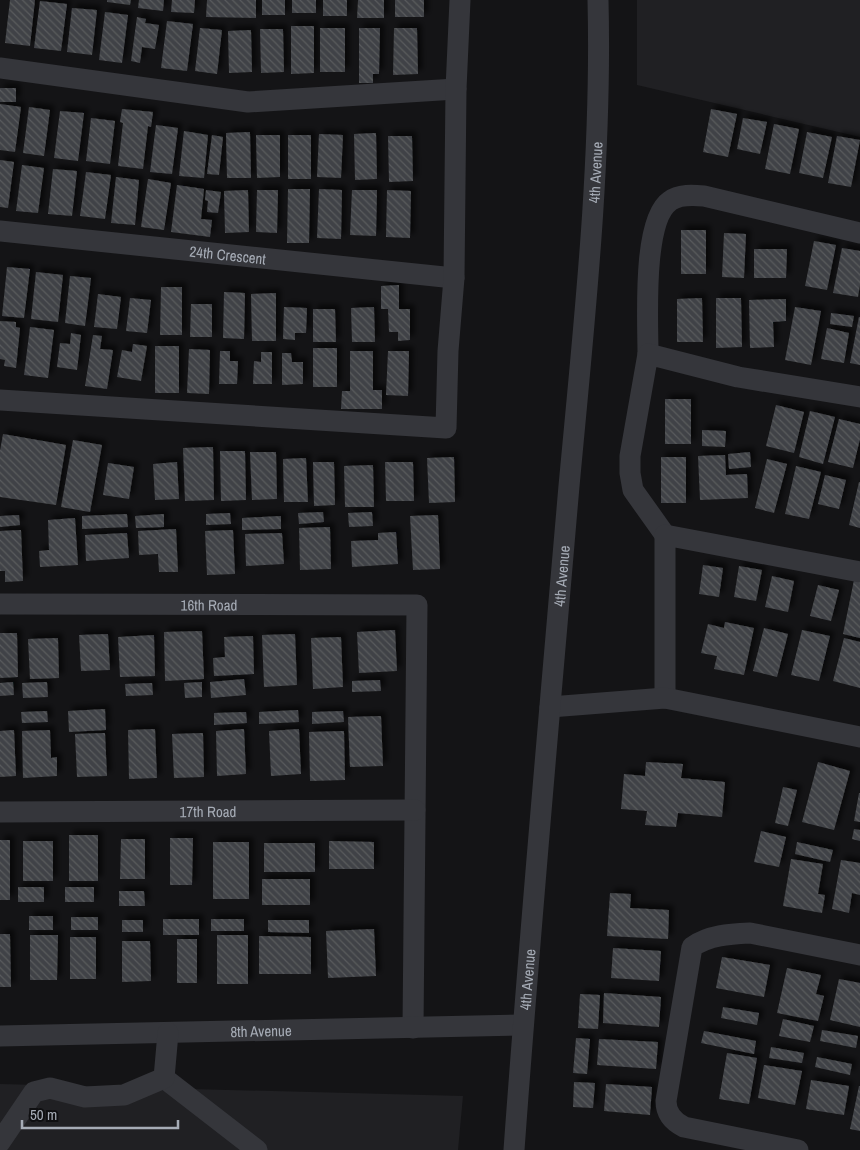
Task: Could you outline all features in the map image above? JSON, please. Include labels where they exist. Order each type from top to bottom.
[{"type":"street","points":[[0,400],[446,428],[448,351],[454,278],[456,89],[460,0]]},
{"type":"street","name":"4th Avenue","points":[[514,1150],[550,707],[594,210],[600,57],[598,0]]},
{"type":"street","points":[[0,68],[248,102],[456,89]]},
{"type":"street","points":[[664,698],[665,534],[633,490],[630,473],[630,456],[648,354],[648,260],[660,212],[670,200],[687,195],[704,196],[860,233]]},
{"type":"street","name":"24th Crescent","points":[[0,231],[454,278]]},
{"type":"street","points":[[648,354],[738,377],[860,397]]},
{"type":"street","points":[[665,534],[860,572]]},
{"type":"street","name":"16th Road","points":[[0,604],[417,605],[415,810]]},
{"type":"street","points":[[550,707],[664,698],[860,737]]},
{"type":"street","points":[[413,1028],[415,810]]},
{"type":"street","name":"17th Road","points":[[0,812],[415,810]]},
{"type":"street","points":[[798,1150],[684,1127],[676,1123],[666,1109],[692,947],[703,940],[750,933],[860,956]]},
{"type":"street","name":"8th Avenue","points":[[0,1036],[523,1025]]},
{"type":"street","points":[[164,1078],[168,1033]]},
{"type":"street","points":[[0,1142],[34,1092],[50,1088],[85,1097],[124,1095],[164,1078]]},
{"type":"street","points":[[164,1078],[258,1150]]},
{"type":"shaded area","points":[[637,0],[860,0],[860,137],[637,85]]},
{"type":"shaded area","points":[[0,1084],[463,1096],[458,1150],[0,1150]]},
{"type":"building","points":[[10,0],[35,0],[30,46],[5,43]]},
{"type":"building","points":[[107,0],[131,0],[130,5],[107,2]]},
{"type":"building","points":[[139,0],[164,0],[163,11],[138,8]]},
{"type":"building","points":[[172,0],[195,0],[194,13],[171,12]]},
{"type":"building","points":[[207,0],[256,0],[256,18],[206,17]]},
{"type":"building","points":[[262,0],[285,0],[285,15],[262,15]]},
{"type":"building","points":[[292,0],[316,0],[316,13],[292,13]]},
{"type":"building","points":[[323,0],[347,0],[347,16],[323,16]]},
{"type":"building","points":[[358,0],[384,0],[384,18],[357,18]]},
{"type":"building","points":[[395,0],[424,0],[424,17],[395,17]]},
{"type":"building","points":[[40,1],[67,4],[61,51],[34,48]]},
{"type":"building","points":[[72,8],[97,10],[92,55],[67,52]]},
{"type":"building","points":[[105,12],[128,15],[122,63],[99,60]]},
{"type":"building","points":[[137,17],[146,19],[145,23],[159,25],[155,49],[142,47],[140,63],[131,61]]},
{"type":"building","points":[[167,21],[193,24],[187,71],[161,68]]},
{"type":"building","points":[[291,26],[314,26],[314,73],[291,74]]},
{"type":"building","points":[[200,28],[222,30],[217,74],[195,71]]},
{"type":"building","points":[[320,28],[345,28],[345,72],[320,72]]},
{"type":"building","points":[[359,28],[380,28],[379,74],[373,74],[373,83],[359,83]]},
{"type":"building","points":[[394,28],[417,28],[418,74],[393,75]]},
{"type":"building","points":[[260,29],[283,29],[284,72],[261,73]]},
{"type":"building","points":[[251,30],[252,72],[229,73],[228,31]]},
{"type":"building","points":[[0,88],[16,88],[16,102],[0,102]]},
{"type":"building","points":[[0,104],[21,107],[15,152],[0,150]]},
{"type":"building","points":[[29,107],[50,110],[44,156],[23,153]]},
{"type":"building","points":[[122,109],[153,112],[151,127],[148,126],[143,169],[118,166],[123,123],[120,122]]},
{"type":"building","points":[[711,109],[737,114],[728,157],[703,152]]},
{"type":"building","points":[[60,111],[84,113],[78,161],[54,158]]},
{"type":"building","points":[[91,118],[115,121],[110,164],[86,161]]},
{"type":"building","points":[[743,118],[767,122],[760,154],[737,149]]},
{"type":"building","points":[[774,124],[799,129],[790,174],[765,169]]},
{"type":"building","points":[[156,125],[178,128],[172,174],[150,172]]},
{"type":"building","points":[[184,131],[208,135],[204,178],[179,176]]},
{"type":"building","points":[[250,132],[251,178],[227,178],[226,133]]},
{"type":"building","points":[[807,132],[832,137],[823,178],[799,173]]},
{"type":"building","points":[[376,133],[377,179],[355,180],[354,134]]},
{"type":"building","points":[[319,134],[343,135],[341,178],[317,177]]},
{"type":"building","points":[[212,135],[223,137],[219,175],[207,174]]},
{"type":"building","points":[[256,135],[280,135],[280,177],[257,178]]},
{"type":"building","points":[[288,135],[311,135],[311,179],[288,179]]},
{"type":"building","points":[[388,136],[412,136],[413,181],[389,182]]},
{"type":"building","points":[[837,136],[860,140],[851,187],[828,183]]},
{"type":"building","points":[[0,160],[14,162],[8,208],[0,207]]},
{"type":"building","points":[[22,165],[44,168],[38,213],[16,211]]},
{"type":"building","points":[[53,169],[77,171],[72,216],[48,214]]},
{"type":"building","points":[[86,172],[111,175],[105,219],[80,216]]},
{"type":"building","points":[[116,177],[139,180],[135,225],[111,223]]},
{"type":"building","points":[[148,179],[171,183],[164,230],[141,227]]},
{"type":"building","points":[[177,185],[204,189],[201,219],[212,220],[210,237],[171,232]]},
{"type":"building","points":[[288,189],[310,189],[309,243],[287,243]]},
{"type":"building","points":[[319,189],[342,190],[341,239],[317,238]]},
{"type":"building","points":[[206,190],[221,192],[218,213],[207,212]]},
{"type":"building","points":[[248,190],[249,232],[225,233],[224,191]]},
{"type":"building","points":[[257,190],[278,190],[277,233],[256,232]]},
{"type":"building","points":[[352,190],[377,190],[376,236],[350,235]]},
{"type":"building","points":[[387,190],[411,191],[410,238],[386,237]]},
{"type":"building","points":[[681,230],[706,230],[706,274],[681,274]]},
{"type":"building","points":[[724,233],[746,234],[744,278],[722,277]]},
{"type":"building","points":[[814,241],[836,245],[827,290],[805,286]]},
{"type":"building","points":[[842,248],[860,251],[858,297],[833,293]]},
{"type":"building","points":[[754,249],[787,249],[786,278],[754,278]]},
{"type":"building","points":[[7,267],[30,269],[24,318],[2,316]]},
{"type":"building","points":[[36,272],[63,275],[58,322],[31,319]]},
{"type":"building","points":[[70,276],[91,278],[85,326],[65,323]]},
{"type":"building","points":[[399,285],[399,309],[410,309],[410,340],[398,341],[398,332],[389,332],[388,309],[381,309],[381,286]]},
{"type":"building","points":[[161,287],[182,287],[182,335],[160,335]]},
{"type":"building","points":[[224,292],[245,293],[244,339],[223,338]]},
{"type":"building","points":[[276,293],[276,341],[252,341],[251,294]]},
{"type":"building","points":[[98,294],[121,297],[117,329],[94,327]]},
{"type":"building","points":[[130,298],[151,300],[147,333],[126,331]]},
{"type":"building","points":[[702,298],[703,342],[677,342],[677,299]]},
{"type":"building","points":[[716,298],[741,298],[742,347],[716,348]]},
{"type":"building","points":[[786,299],[786,321],[773,322],[774,347],[750,348],[749,300]]},
{"type":"building","points":[[191,304],[212,304],[212,337],[190,337]]},
{"type":"building","points":[[284,307],[307,308],[306,333],[295,333],[295,340],[283,339]]},
{"type":"building","points":[[374,307],[375,342],[352,342],[351,308]]},
{"type":"building","points":[[795,307],[821,311],[811,365],[785,360]]},
{"type":"building","points":[[313,309],[335,309],[336,342],[313,342]]},
{"type":"building","points":[[831,313],[854,316],[852,327],[830,324]]},
{"type":"building","points":[[860,317],[860,365],[850,363]]},
{"type":"building","points":[[0,321],[16,322],[16,327],[20,328],[16,368],[4,366],[5,360],[0,359]]},
{"type":"building","points":[[30,327],[54,330],[48,378],[24,375]]},
{"type":"building","points":[[827,328],[849,333],[844,363],[821,359]]},
{"type":"building","points":[[71,333],[81,335],[77,370],[57,367],[60,343],[70,344]]},
{"type":"building","points":[[93,335],[102,336],[100,349],[113,350],[107,389],[85,386]]},
{"type":"building","points":[[133,344],[147,346],[141,381],[117,377],[122,350],[132,352]]},
{"type":"building","points":[[155,346],[179,346],[179,393],[155,393]]},
{"type":"building","points":[[313,348],[337,348],[337,387],[313,387]]},
{"type":"building","points":[[189,349],[210,350],[209,394],[187,393]]},
{"type":"building","points":[[220,351],[230,351],[230,361],[238,361],[237,384],[219,384]]},
{"type":"building","points":[[350,351],[373,351],[373,390],[382,390],[382,409],[341,409],[342,391],[350,391]]},
{"type":"building","points":[[388,351],[409,351],[408,396],[386,395]]},
{"type":"building","points":[[261,352],[272,352],[272,384],[253,384],[254,361],[261,362]]},
{"type":"building","points":[[282,353],[291,353],[292,362],[303,362],[303,384],[282,385]]},
{"type":"building","points":[[665,399],[691,399],[691,444],[665,444]]},
{"type":"building","points":[[776,405],[804,412],[794,453],[766,446]]},
{"type":"building","points":[[810,411],[835,417],[823,464],[799,457]]},
{"type":"building","points":[[839,419],[860,424],[860,439],[853,468],[828,462]]},
{"type":"building","points":[[702,430],[726,431],[725,447],[702,446]]},
{"type":"building","points":[[3,434],[66,445],[56,505],[0,497],[0,451]]},
{"type":"building","points":[[73,440],[102,445],[90,512],[61,507]]},
{"type":"building","points":[[213,447],[214,500],[185,501],[183,448]]},
{"type":"building","points":[[220,451],[245,451],[246,500],[221,501]]},
{"type":"building","points":[[250,452],[276,452],[277,499],[252,500]]},
{"type":"building","points":[[750,452],[751,467],[729,469],[728,454]]},
{"type":"building","points":[[725,455],[726,475],[747,474],[748,498],[700,500],[698,456]]},
{"type":"building","points":[[454,457],[455,502],[429,503],[427,458]]},
{"type":"building","points":[[661,457],[686,457],[686,503],[661,503]]},
{"type":"building","points":[[306,458],[308,502],[284,502],[283,459]]},
{"type":"building","points":[[767,459],[787,464],[774,513],[755,508]]},
{"type":"building","points":[[177,462],[179,499],[155,500],[153,464]]},
{"type":"building","points":[[313,462],[334,462],[335,505],[314,506]]},
{"type":"building","points":[[385,462],[413,462],[414,501],[386,501]]},
{"type":"building","points":[[108,463],[134,467],[129,499],[103,495]]},
{"type":"building","points":[[373,465],[374,507],[345,507],[344,466]]},
{"type":"building","points":[[796,466],[821,472],[809,519],[785,514]]},
{"type":"building","points":[[825,475],[846,480],[839,509],[818,504]]},
{"type":"building","points":[[860,482],[860,528],[849,525]]},
{"type":"building","points":[[323,512],[324,522],[299,524],[298,513]]},
{"type":"building","points":[[372,512],[373,526],[349,527],[348,513]]},
{"type":"building","points":[[230,513],[231,524],[206,525],[206,514]]},
{"type":"building","points":[[127,514],[128,527],[82,529],[82,516]]},
{"type":"building","points":[[164,514],[164,527],[136,528],[135,516]]},
{"type":"building","points":[[19,515],[20,525],[0,527],[0,516]]},
{"type":"building","points":[[438,515],[440,569],[413,570],[410,516]]},
{"type":"building","points":[[281,516],[281,529],[242,530],[242,518]]},
{"type":"building","points":[[75,518],[78,565],[40,567],[39,551],[49,550],[48,520]]},
{"type":"building","points":[[330,527],[331,569],[300,570],[299,528]]},
{"type":"building","points":[[176,529],[178,572],[159,572],[158,554],[139,555],[138,531]]},
{"type":"building","points":[[21,530],[23,581],[5,582],[5,571],[0,571],[0,531]]},
{"type":"building","points":[[233,530],[235,574],[207,575],[205,531]]},
{"type":"building","points":[[396,532],[398,564],[352,567],[351,541],[378,540],[378,533]]},
{"type":"building","points":[[127,533],[129,558],[86,561],[85,535]]},
{"type":"building","points":[[282,533],[284,564],[246,566],[245,534]]},
{"type":"building","points":[[703,565],[723,568],[719,597],[699,594]]},
{"type":"building","points":[[739,566],[762,570],[756,601],[734,597]]},
{"type":"building","points":[[772,576],[794,581],[788,612],[765,607]]},
{"type":"building","points":[[854,580],[860,582],[860,638],[843,634]]},
{"type":"building","points":[[818,585],[839,590],[831,621],[810,616]]},
{"type":"building","points":[[725,622],[754,628],[744,675],[714,669],[717,656],[701,653],[708,624],[724,628]]},
{"type":"building","points":[[764,628],[788,634],[777,677],[753,671]]},
{"type":"building","points":[[395,630],[397,671],[359,673],[357,632]]},
{"type":"building","points":[[802,630],[830,636],[819,681],[791,675]]},
{"type":"building","points":[[202,631],[204,679],[165,681],[164,632]]},
{"type":"building","points":[[0,633],[17,633],[18,677],[0,678]]},
{"type":"building","points":[[108,634],[110,670],[81,671],[79,635]]},
{"type":"building","points":[[295,634],[297,685],[264,687],[262,635]]},
{"type":"building","points":[[154,635],[155,676],[120,677],[118,637]]},
{"type":"building","points":[[253,636],[254,674],[214,676],[213,658],[225,657],[224,637]]},
{"type":"building","points":[[341,637],[343,687],[313,689],[311,638]]},
{"type":"building","points":[[58,638],[59,678],[30,679],[28,639]]},
{"type":"building","points":[[844,638],[860,642],[860,688],[833,681]]},
{"type":"building","points":[[244,679],[246,695],[211,698],[210,682]]},
{"type":"building","points":[[380,680],[381,691],[352,692],[352,681]]},
{"type":"building","points":[[13,682],[14,695],[0,696],[0,683]]},
{"type":"building","points":[[47,682],[48,697],[23,698],[22,683]]},
{"type":"building","points":[[202,682],[202,697],[185,698],[184,683]]},
{"type":"building","points":[[152,683],[153,695],[126,696],[125,684]]},
{"type":"building","points":[[105,709],[106,730],[69,732],[68,711]]},
{"type":"building","points":[[298,710],[299,722],[259,724],[259,712]]},
{"type":"building","points":[[47,711],[48,722],[22,723],[21,712]]},
{"type":"building","points":[[343,711],[344,722],[312,724],[312,712]]},
{"type":"building","points":[[246,712],[247,723],[214,725],[214,713]]},
{"type":"building","points":[[381,716],[383,766],[350,767],[348,717]]},
{"type":"building","points":[[155,729],[157,778],[129,779],[128,730]]},
{"type":"building","points":[[244,729],[246,774],[217,776],[216,731]]},
{"type":"building","points":[[299,729],[301,774],[271,776],[269,731]]},
{"type":"building","points":[[14,730],[16,776],[0,777],[0,731]]},
{"type":"building","points":[[50,730],[51,758],[57,757],[57,776],[23,778],[22,731]]},
{"type":"building","points":[[344,731],[345,780],[310,781],[309,732]]},
{"type":"building","points":[[105,733],[107,776],[77,777],[75,734]]},
{"type":"building","points":[[203,733],[204,777],[174,778],[172,734]]},
{"type":"building","points":[[646,762],[683,764],[681,778],[725,782],[722,817],[678,813],[676,827],[645,825],[647,811],[621,809],[624,774],[645,776]]},
{"type":"building","points":[[818,762],[850,771],[834,830],[802,822]]},
{"type":"building","points":[[783,787],[797,790],[788,826],[775,823]]},
{"type":"building","points":[[860,793],[860,822],[854,821]]},
{"type":"building","points":[[854,829],[860,830],[860,841],[852,839]]},
{"type":"building","points":[[761,831],[786,837],[779,867],[754,862]]},
{"type":"building","points":[[69,835],[98,835],[98,881],[69,881]]},
{"type":"building","points":[[170,838],[193,838],[192,885],[170,885]]},
{"type":"building","points":[[121,839],[145,839],[145,879],[120,879]]},
{"type":"building","points":[[0,840],[10,840],[10,900],[0,900]]},
{"type":"building","points":[[23,841],[53,841],[53,881],[23,881]]},
{"type":"building","points":[[329,841],[374,842],[374,869],[329,869]]},
{"type":"building","points":[[213,842],[249,842],[249,899],[213,899]]},
{"type":"building","points":[[797,842],[833,850],[830,862],[795,854]]},
{"type":"building","points":[[264,843],[315,843],[315,872],[264,872]]},
{"type":"building","points":[[791,859],[823,864],[818,894],[825,895],[822,913],[783,906]]},
{"type":"building","points":[[841,860],[860,863],[860,895],[852,893],[849,913],[832,909]]},
{"type":"building","points":[[262,879],[310,879],[310,905],[262,905]]},
{"type":"building","points":[[18,887],[44,887],[44,902],[18,902]]},
{"type":"building","points":[[65,887],[94,887],[94,902],[65,902]]},
{"type":"building","points":[[119,891],[144,891],[145,906],[119,906]]},
{"type":"building","points":[[610,893],[631,894],[630,908],[669,910],[668,939],[607,936]]},
{"type":"building","points":[[29,916],[53,916],[53,930],[29,930]]},
{"type":"building","points":[[71,917],[98,917],[98,930],[71,930]]},
{"type":"building","points":[[163,919],[199,919],[199,935],[163,935]]},
{"type":"building","points":[[211,919],[244,919],[244,931],[211,931]]},
{"type":"building","points":[[122,920],[143,920],[143,932],[122,932]]},
{"type":"building","points":[[268,920],[309,920],[309,933],[268,932]]},
{"type":"building","points":[[374,929],[376,976],[328,978],[326,931]]},
{"type":"building","points":[[0,934],[10,934],[11,987],[0,987]]},
{"type":"building","points":[[30,935],[58,935],[57,980],[30,980]]},
{"type":"building","points":[[217,935],[248,935],[248,984],[217,984]]},
{"type":"building","points":[[259,936],[311,937],[311,974],[259,974]]},
{"type":"building","points":[[70,937],[96,937],[96,979],[70,979]]},
{"type":"building","points":[[177,939],[197,939],[197,983],[177,983]]},
{"type":"building","points":[[122,941],[150,941],[151,981],[122,982]]},
{"type":"building","points":[[613,948],[661,951],[659,981],[611,978]]},
{"type":"building","points":[[722,957],[770,965],[764,997],[716,988]]},
{"type":"building","points":[[787,968],[821,975],[816,994],[824,996],[818,1021],[777,1013]]},
{"type":"building","points":[[839,979],[860,983],[860,1027],[830,1020]]},
{"type":"building","points":[[604,993],[661,997],[659,1027],[603,1023]]},
{"type":"building","points":[[580,994],[600,995],[598,1029],[578,1028]]},
{"type":"building","points":[[723,1007],[759,1013],[757,1025],[721,1018]]},
{"type":"building","points":[[783,1019],[814,1026],[810,1042],[779,1036]]},
{"type":"building","points":[[822,1030],[858,1036],[856,1048],[820,1041]]},
{"type":"building","points":[[704,1031],[756,1041],[754,1054],[701,1043]]},
{"type":"building","points":[[576,1038],[590,1039],[587,1074],[573,1073]]},
{"type":"building","points":[[599,1039],[658,1042],[656,1069],[597,1065]]},
{"type":"building","points":[[771,1047],[804,1053],[802,1063],[769,1058]]},
{"type":"building","points":[[727,1053],[757,1058],[749,1104],[719,1099]]},
{"type":"building","points":[[817,1057],[852,1064],[850,1075],[815,1067]]},
{"type":"building","points":[[764,1065],[802,1071],[795,1105],[758,1098]]},
{"type":"building","points":[[811,1080],[849,1086],[844,1115],[806,1109]]},
{"type":"building","points":[[574,1082],[595,1083],[593,1108],[573,1107]]},
{"type":"building","points":[[606,1084],[652,1087],[650,1115],[604,1111]]},
{"type":"building","points":[[860,1086],[860,1131],[850,1129]]}]
